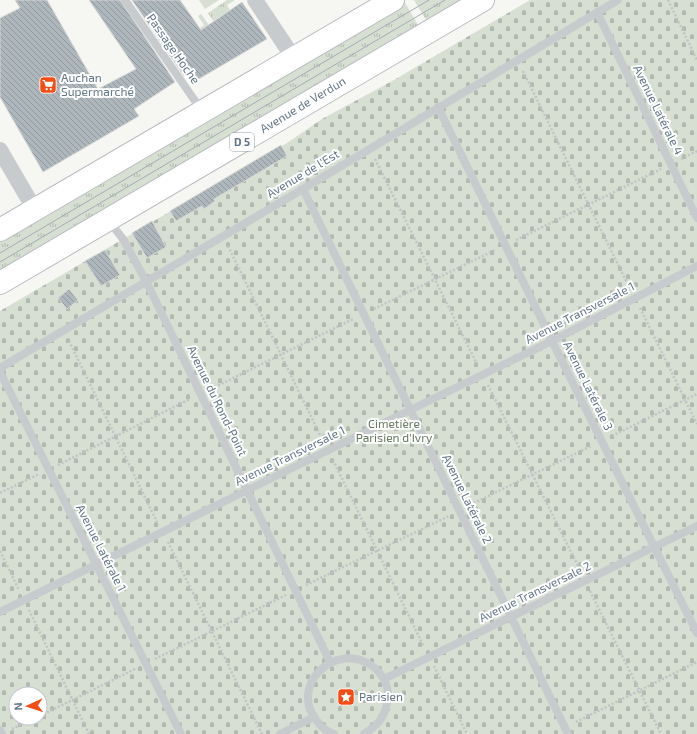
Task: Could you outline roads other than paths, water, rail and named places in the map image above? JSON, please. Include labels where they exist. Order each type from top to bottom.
[{"type":"main road","points":[[0,230],[393,0]]},
{"type":"main road","name":"Avenue de Verdun","points":[[0,283],[483,0]]},
{"type":"street","points":[[255,0],[289,51],[292,58]]},
{"type":"street","points":[[0,150],[35,210]]},
{"type":"lane","name":"Passage Hoche","points":[[125,0],[202,111]]},
{"type":"lane","name":"Avenue de l'Est","points":[[0,368],[303,189],[618,0]]},
{"type":"lane","name":"Avenue Latérale 4","points":[[597,12],[697,218]]},
{"type":"lane","name":"Avenue Latérale 3","points":[[438,107],[552,341],[697,632]]},
{"type":"lane","name":"Avenue Latérale 2","points":[[303,189],[566,731]]},
{"type":"lane","name":"Avenue du Rond-Point","points":[[108,220],[122,239],[146,281],[330,662]]},
{"type":"lane","name":"Avenue Transversale 1","points":[[0,612],[552,341],[697,266]]},
{"type":"lane","name":"Avenue Latérale 1","points":[[0,372],[181,734]]},
{"type":"lane","name":"Avenue Transversale 2","points":[[384,679],[697,526]]},
{"type":"lane","points":[[334,734],[321,726],[314,717],[309,706],[309,693],[312,680],[319,670],[330,662],[342,658],[354,658],[366,662],[376,669],[384,679],[388,692],[387,705],[383,717],[374,727],[364,734]]},
{"type":"lane","points":[[280,734],[314,717]]},
{"type":"lane","points":[[0,730],[5,732]]},
{"type":"tram line","points":[[0,253],[429,0]]},
{"type":"tram line","points":[[0,262],[445,0]]},
{"type":"place","name":"Auchan Supermarché","points":[[48,85]]},
{"type":"place","name":"Parisien","points":[[346,697]]},
{"type":"park label","name":"Cimetière Parisien d'Ivry","points":[[394,431]]}]
